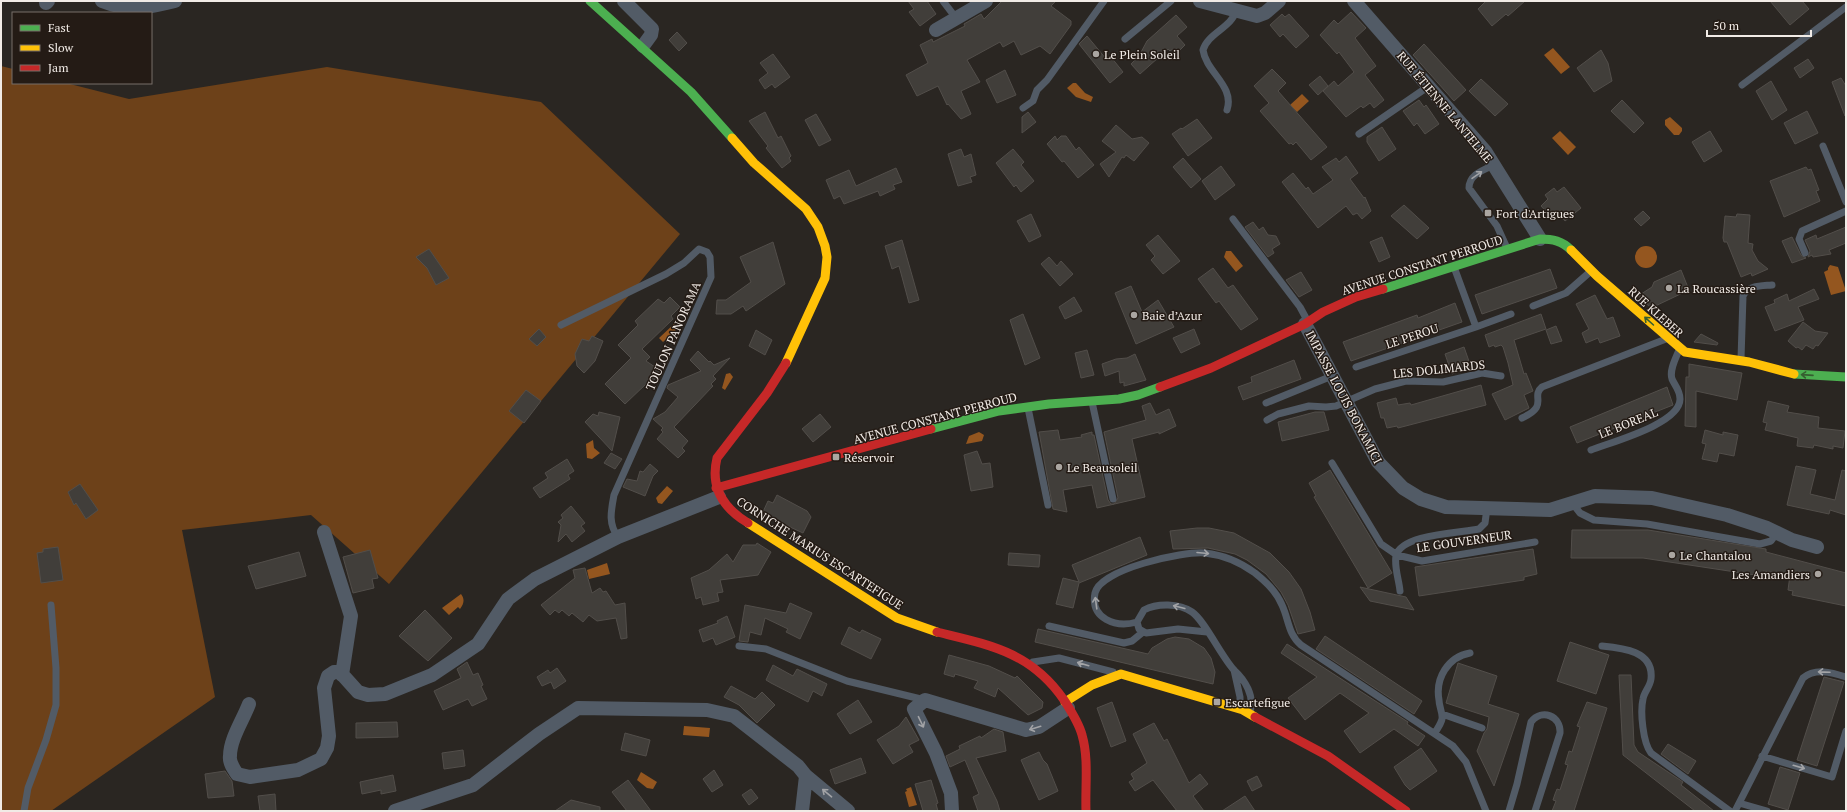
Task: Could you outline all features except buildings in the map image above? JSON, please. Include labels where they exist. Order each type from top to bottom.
[{"type":"main road","points":[[590,1],[643,46],[691,92],[767,176],[806,209],[818,227],[825,246],[825,278],[777,379],[720,453],[714,465],[718,492]]},
{"type":"main road","name":"AVENUE CONSTANT PERROUD","points":[[718,492],[999,412],[1028,406],[1128,398],[1149,392],[1225,362],[1306,323],[1323,312],[1356,297],[1540,239]]},
{"type":"main road","name":"RUE KLEBER","points":[[1540,239],[1554,239],[1563,243],[1667,338],[1680,349],[1691,354],[1741,361],[1795,374],[1846,377]]},
{"type":"main road","name":"CORNICHE MARIUS ESCARTEFIGUE","points":[[718,492],[723,504],[736,516],[897,618],[911,625],[976,642],[1029,663],[1049,682],[1067,705],[1082,735],[1085,756],[1086,811]]},
{"type":"main road","points":[[1067,705],[1092,685],[1121,674],[1250,712],[1328,756],[1406,811]]},
{"type":"street","points":[[102,1],[127,9],[148,9],[175,1]]},
{"type":"street","points":[[624,1],[652,29],[651,35],[643,46]]},
{"type":"street","points":[[936,30],[986,1]]},
{"type":"street","points":[[1200,1],[1254,16],[1262,15],[1279,1]]},
{"type":"street","name":"RUE ÉTIENNE LANTELME","points":[[1354,1],[1480,144],[1540,239]]},
{"type":"street","name":"IMPASSE LOUIS BONAMICI","points":[[1306,323],[1345,402],[1378,462],[1403,488],[1421,499],[1438,506],[1550,510],[1599,496],[1652,498],[1727,515],[1792,540],[1817,547]]},
{"type":"street","points":[[249,704],[233,743],[230,756],[232,766],[236,774],[250,777],[298,770],[321,759],[327,748],[329,736],[324,688],[328,676],[334,672],[340,672],[358,692],[368,695],[385,694],[432,675],[478,644],[508,600],[535,579],[618,537],[718,492]]},
{"type":"street","points":[[324,532],[351,616],[342,675]]},
{"type":"street","points":[[952,811],[951,792],[936,753],[914,708],[925,700],[1026,730],[1039,727],[1067,705]]},
{"type":"street","points":[[395,811],[473,785],[539,734],[578,708],[707,710],[734,716],[798,766],[806,776],[848,811]]},
{"type":"street","points":[[802,811],[806,776]]},
{"type":"lane","points":[[944,1],[956,18]]},
{"type":"lane","points":[[1023,108],[1033,101],[1038,88],[1046,80],[1104,1]]},
{"type":"lane","points":[[1125,39],[1171,1]]},
{"type":"lane","points":[[1742,85],[1846,7]]},
{"type":"lane","points":[[1227,110],[1228,97],[1223,85],[1205,59],[1203,50],[1206,44],[1234,17],[1236,11]]},
{"type":"lane","points":[[1359,134],[1429,86]]},
{"type":"lane","points":[[1823,146],[1846,202]]},
{"type":"lane","points":[[1494,165],[1473,177],[1469,188],[1497,226],[1505,240],[1507,250]]},
{"type":"lane","points":[[1805,254],[1799,239],[1802,231],[1846,211]]},
{"type":"lane","points":[[1233,219],[1300,307],[1306,323]]},
{"type":"lane","name":"TOULON PANORAMA","points":[[561,325],[666,274],[684,263],[699,249],[707,252],[710,257],[711,277],[614,495],[610,514],[613,530],[618,537]]},
{"type":"lane","points":[[1454,267],[1476,327]]},
{"type":"lane","points":[[1533,306],[1566,294],[1592,271]]},
{"type":"lane","points":[[1741,361],[1743,296],[1746,290],[1752,287],[1772,284]]},
{"type":"lane","name":"LE PEROU","points":[[1356,367],[1511,314]]},
{"type":"lane","points":[[1522,418],[1534,412],[1537,408],[1539,392],[1542,387],[1662,342],[1667,338]]},
{"type":"lane","name":"LE BOREAL","points":[[1591,450],[1659,424],[1676,410],[1679,404],[1679,392],[1672,380],[1672,373],[1680,349]]},
{"type":"lane","name":"LES DOLIMARDS","points":[[1267,420],[1278,414],[1309,406],[1332,407],[1375,389],[1406,382],[1443,382],[1482,373],[1501,376]]},
{"type":"lane","points":[[1266,403],[1332,376]]},
{"type":"lane","points":[[1092,400],[1113,499]]},
{"type":"lane","points":[[1028,406],[1048,506]]},
{"type":"lane","name":"LE GOUVERNEUR","points":[[1332,463],[1381,544],[1397,555],[1422,561],[1535,542]]},
{"type":"lane","points":[[1573,504],[1580,513],[1594,520],[1647,524],[1760,544],[1771,541],[1777,534]]},
{"type":"lane","name":"LE GOUVERNEUR","points":[[1397,555],[1402,547],[1409,542],[1482,527],[1485,523],[1487,508]]},
{"type":"lane","points":[[1137,622],[1128,624],[1118,623],[1100,616],[1094,598],[1099,584],[1118,574],[1150,562],[1188,554],[1206,553],[1238,562],[1266,582],[1275,592],[1282,603],[1289,629],[1293,637],[1306,649],[1453,746],[1466,762],[1484,811]]},
{"type":"lane","points":[[1397,555],[1396,562],[1400,591]]},
{"type":"lane","points":[[24,811],[28,788],[46,740],[56,705],[56,668],[51,605]]},
{"type":"lane","points":[[1142,632],[1139,629],[1137,622],[1140,614],[1147,608],[1174,606],[1192,612],[1247,687],[1251,701],[1250,712]]},
{"type":"lane","points":[[1049,626],[1124,643],[1132,641],[1142,632],[1178,629],[1207,632]]},
{"type":"lane","points":[[739,646],[766,649],[847,681],[925,700]]},
{"type":"lane","points":[[1602,646],[1624,648],[1640,654],[1645,658],[1650,667],[1651,681],[1643,698],[1642,705],[1645,743],[1650,753],[1730,811]]},
{"type":"lane","points":[[1435,733],[1442,720],[1438,694],[1445,668],[1452,661],[1463,654],[1470,653]]},
{"type":"lane","points":[[1029,663],[1058,658],[1121,674]]},
{"type":"lane","points":[[1234,670],[1240,697],[1240,709]]},
{"type":"lane","points":[[1735,811],[1802,678],[1814,672],[1823,671],[1846,677]]},
{"type":"lane","points":[[1442,714],[1482,728]]},
{"type":"lane","points":[[1508,811],[1517,784],[1531,722],[1538,716],[1548,715],[1559,723],[1560,733],[1535,811]]},
{"type":"lane","points":[[1762,756],[1832,777],[1846,731]]},
{"type":"lane","points":[[1739,803],[1767,811]]},
{"type":"shaded area","points":[[1553,48],[1570,67],[1561,74],[1544,55]]},
{"type":"shaded area","points":[[1,66],[12,69],[12,84],[70,84],[129,99],[327,67],[541,102],[680,234],[389,584],[311,515],[182,530],[215,697],[51,811],[1,811]]},
{"type":"shaded area","points":[[1073,83],[1076,83],[1085,93],[1093,97],[1091,102],[1076,97],[1067,88]]},
{"type":"shaded area","points":[[1302,94],[1309,101],[1297,112],[1290,105]]},
{"type":"shaded area","points":[[1670,117],[1682,128],[1679,135],[1674,135],[1665,125],[1665,120]]},
{"type":"shaded area","points":[[1560,131],[1576,147],[1568,155],[1552,138]]},
{"type":"shaded area","points":[[1642,246],[1650,246],[1657,253],[1657,261],[1650,268],[1642,268],[1635,261],[1635,253]]},
{"type":"shaded area","points":[[1226,251],[1231,251],[1243,266],[1236,272],[1224,257]]},
{"type":"shaded area","points":[[1830,265],[1838,267],[1846,291],[1831,295],[1824,272],[1828,270]]},
{"type":"shaded area","points":[[674,324],[677,324],[678,328],[663,342],[659,338]]},
{"type":"shaded area","points":[[730,373],[733,377],[725,390],[722,388],[726,374]]},
{"type":"shaded area","points":[[979,432],[984,435],[982,441],[966,444],[969,436]]},
{"type":"shaded area","points":[[593,440],[594,448],[600,453],[592,459],[587,458],[586,444]]},
{"type":"shaded area","points":[[667,486],[673,491],[662,504],[658,503],[656,498]]},
{"type":"shaded area","points":[[607,563],[610,574],[589,579],[587,570]]},
{"type":"shaded area","points":[[461,594],[463,603],[460,609],[458,607],[449,615],[442,608]]},
{"type":"shaded area","points":[[684,726],[710,728],[709,737],[683,735]]},
{"type":"shaded area","points":[[641,772],[657,782],[653,789],[647,788],[637,780]]},
{"type":"shaded area","points":[[911,787],[917,805],[909,807],[905,792],[907,791],[906,789]]},
{"type":"traffic: fast","points":[[590,1],[691,92],[732,138]]},
{"type":"traffic: fast","points":[[1383,289],[1540,239],[1557,241],[1564,244],[1571,250]]},
{"type":"traffic: fast","points":[[1794,374],[1846,377]]},
{"type":"traffic: fast","points":[[931,429],[999,411],[1049,404],[1119,399],[1138,395],[1160,387]]},
{"type":"traffic: slow","points":[[732,138],[754,163],[806,209],[818,227],[825,246],[827,257],[825,278],[786,363]]},
{"type":"traffic: slow","points":[[1571,250],[1597,276],[1685,352],[1749,362],[1794,374]]},
{"type":"traffic: slow","points":[[748,523],[897,618],[937,632]]},
{"type":"traffic: slow","points":[[1065,702],[1092,685],[1121,674],[1243,710],[1255,717]]},
{"type":"traffic: jam","points":[[1160,387],[1211,368],[1305,324],[1323,312],[1356,297],[1383,289]]},
{"type":"traffic: jam","points":[[748,523],[732,511],[720,496],[715,478],[717,458],[767,393],[786,363]]},
{"type":"traffic: jam","points":[[716,488],[931,429]]},
{"type":"traffic: jam","points":[[937,632],[975,641],[1008,653],[1038,671],[1051,684],[1072,713],[1082,735],[1086,763],[1086,811]]},
{"type":"traffic: jam","points":[[1255,717],[1328,756],[1406,811]]},
{"type":"place","name":"Le Plein Soleil","points":[[1096,54]]},
{"type":"place","name":"Fort d'Artigues","points":[[1488,213]]},
{"type":"place","name":"La Roucassière","points":[[1669,288]]},
{"type":"place","name":"Baie d’Azur","points":[[1134,315]]},
{"type":"place","name":"Réservoir","points":[[836,457]]},
{"type":"place","name":"Le Beausoleil","points":[[1059,467]]},
{"type":"place","name":"Le Chantalou","points":[[1672,555]]},
{"type":"place","name":"Les Amandiers","points":[[1818,574]]},
{"type":"place","name":"Escartefigue","points":[[1217,702]]}]
